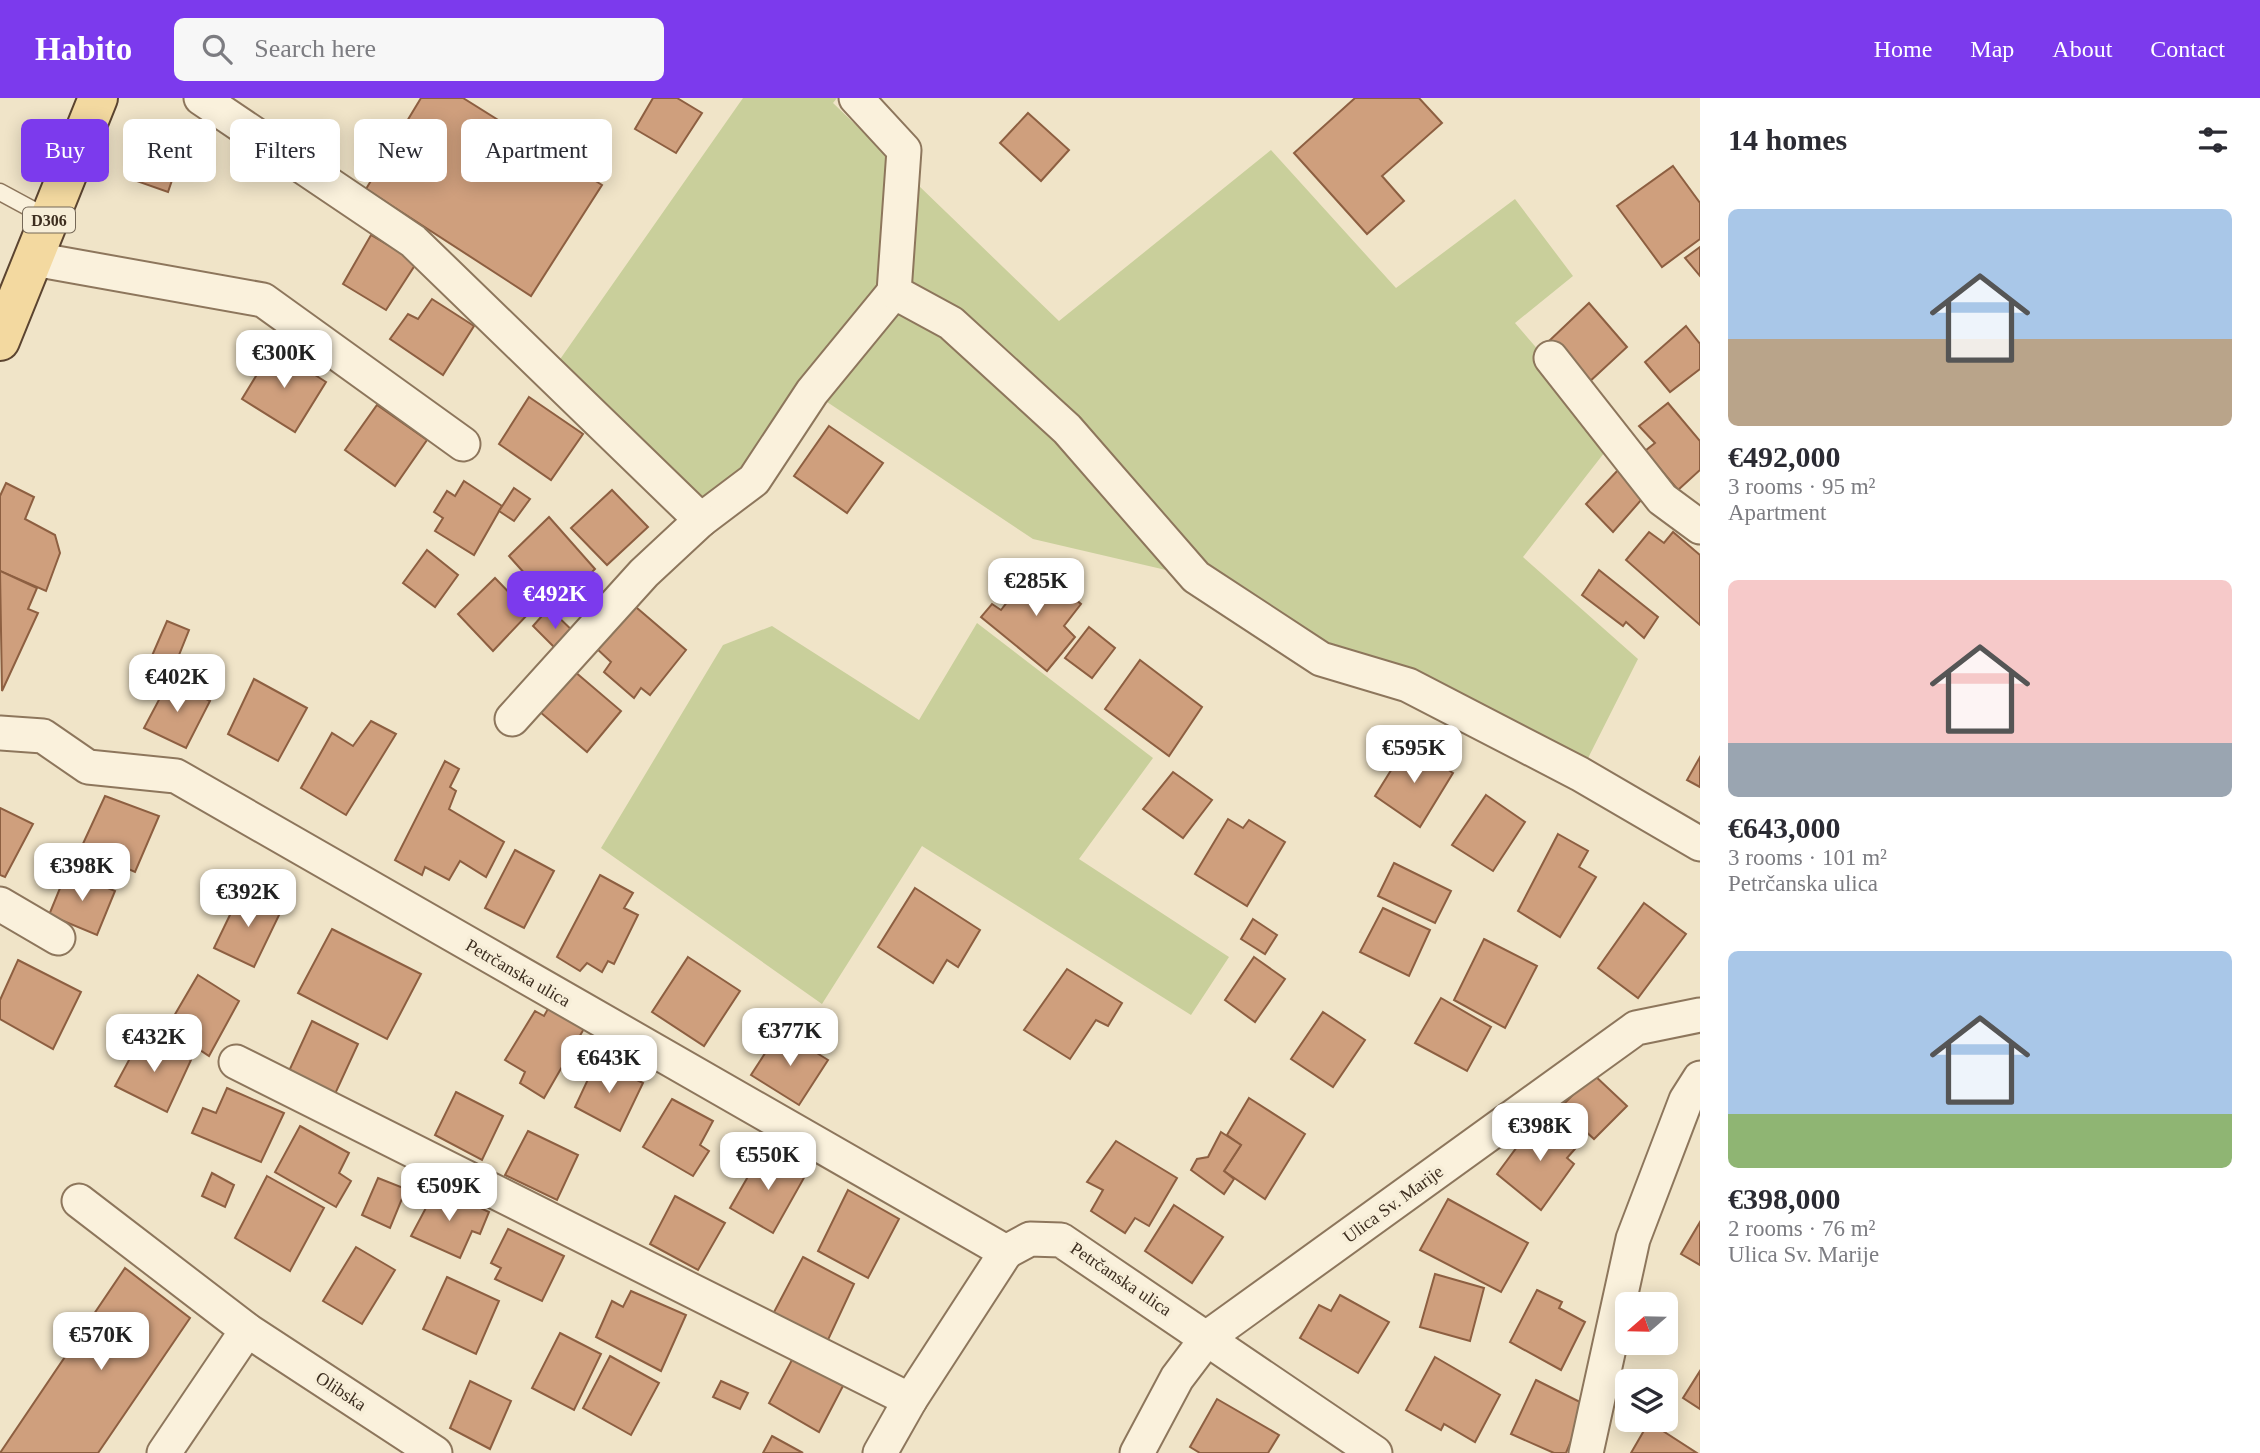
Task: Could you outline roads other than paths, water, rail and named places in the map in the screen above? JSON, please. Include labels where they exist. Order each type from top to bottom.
[{"type":"main road","name":"D306","points":[[0,341],[98,98]]},
{"type":"street","points":[[201,98],[413,241],[701,520]]},
{"type":"street","points":[[512,719],[644,573],[701,520],[754,480],[812,392],[894,292],[904,150],[856,98]]},
{"type":"street","points":[[34,259],[263,300],[463,444]]},
{"type":"street","points":[[894,292],[951,323],[1067,429],[1196,577],[1321,659],[1408,685],[1580,774],[1700,844]]},
{"type":"street","points":[[1551,358],[1662,499],[1700,527]]},
{"type":"street","name":"Petrčanska ulica","points":[[0,733],[43,736],[88,767],[176,776],[1006,1252],[1030,1239],[1062,1240],[1375,1453]]},
{"type":"street","points":[[0,904],[58,938]]},
{"type":"street","name":"Ulica Sv. Marije","points":[[1137,1453],[1177,1378],[1208,1338],[1636,1028],[1700,1015]]},
{"type":"street","points":[[236,1062],[910,1400]]},
{"type":"street","points":[[1586,1453],[1633,1239],[1686,1100],[1700,1078]]},
{"type":"street","name":"Olibska","points":[[79,1201],[247,1330],[423,1450]]},
{"type":"street","points":[[880,1453],[910,1400],[1006,1252]]},
{"type":"street","points":[[164,1453],[247,1330]]},
{"type":"lane","points":[[0,192],[50,219]]}]
